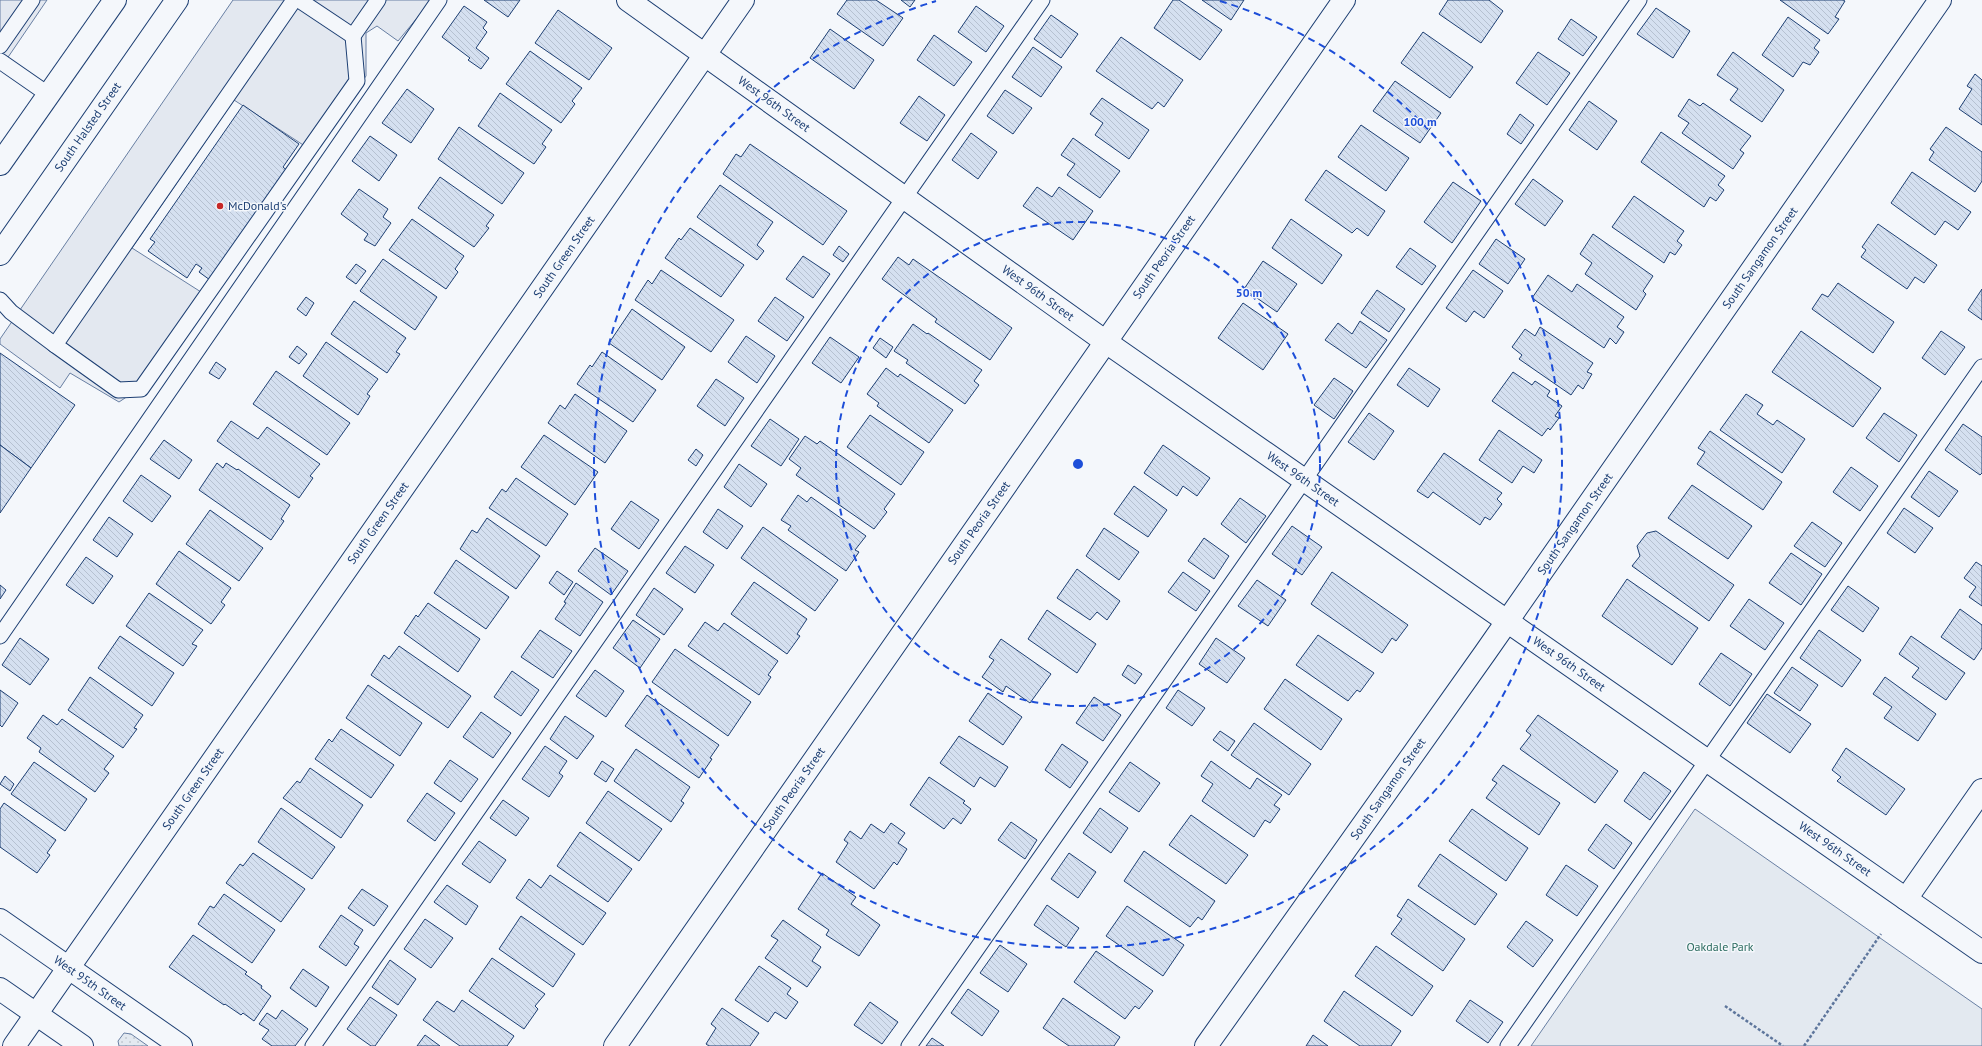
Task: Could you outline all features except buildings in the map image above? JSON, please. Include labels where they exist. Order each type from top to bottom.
[{"type":"street","points":[[0,164],[115,0]]},
{"type":"street","name":"South Halsted Street","points":[[0,254],[177,0]]},
{"type":"street","name":"West 96th Street","points":[[628,0],[1106,342],[1982,952]]},
{"type":"street","name":"South Green Street","points":[[14,1046],[743,0]]},
{"type":"street","name":"South Peoria Street","points":[[614,1046],[1344,0]]},
{"type":"street","name":"South Sangamon Street","points":[[1206,1046],[1507,621],[1940,0]]},
{"type":"street","points":[[1906,899],[1982,790]]},
{"type":"street","name":"West 95th Street","points":[[0,920],[181,1046]]},
{"type":"street","points":[[0,989],[82,1046]]},
{"type":"lane","points":[[0,46],[32,0]]},
{"type":"lane","points":[[55,345],[294,0]]},
{"type":"lane","points":[[299,0],[353,36]]},
{"type":"lane","points":[[0,300],[11,312],[118,390],[141,389],[357,82],[353,36],[378,0]]},
{"type":"lane","points":[[0,636],[439,0]]},
{"type":"lane","points":[[313,1046],[1042,0]]},
{"type":"lane","points":[[909,1046],[1639,0]]},
{"type":"lane","points":[[0,61],[49,95]]},
{"type":"lane","points":[[1508,1046],[1982,367]]},
{"type":"path","points":[[1804,1046],[1881,934]]},
{"type":"path","points":[[1725,1006],[1783,1046]]},
{"type":"green space","name":"Oakdale Park","points":[[1695,809],[1982,1009],[1982,1046],[1531,1046]]},
{"type":"green space","points":[[124,1033],[131,1034],[148,1046],[119,1046],[118,1041]]},
{"type":"shaded area","points":[[0,0],[47,0],[0,69]]},
{"type":"shaded area","points":[[233,0],[432,0],[398,41],[377,26],[366,33],[366,76],[314,152],[234,100],[132,248],[212,299],[158,376],[119,402],[70,373],[60,388],[0,344],[0,339]]},
{"type":"place","name":"McDonald's","points":[[220,206]]}]
